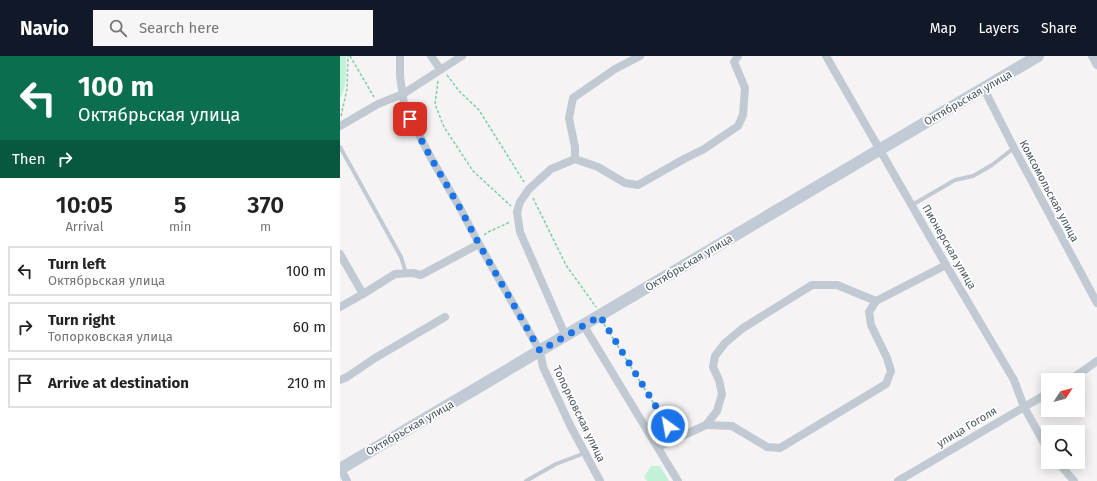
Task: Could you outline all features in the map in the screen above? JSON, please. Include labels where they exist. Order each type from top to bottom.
[{"type":"street","name":"Топорковская улица","points":[[400,56],[400,76],[404,104],[410,119],[540,351],[543,367],[571,427],[600,481]]},
{"type":"street","points":[[431,56],[440,69]]},
{"type":"street","points":[[341,126],[378,104],[403,94],[462,56]]},
{"type":"street","points":[[575,159],[575,146],[569,118],[573,98],[615,69],[640,56]]},
{"type":"street","points":[[566,336],[520,232],[517,212],[520,202],[529,189],[551,169],[575,159],[598,167],[625,183],[638,185],[704,149],[738,126],[744,115],[745,88],[734,62],[738,56]]},
{"type":"street","name":"Пионерская улица","points":[[826,56],[1014,380],[1024,407],[1041,437]]},
{"type":"street","name":"Октябрьская улица","points":[[340,469],[1038,56]]},
{"type":"street","points":[[1092,56],[1097,65]]},
{"type":"street","name":"Комсомольская улица","points":[[984,89],[1097,303]]},
{"type":"street","points":[[340,307],[395,274],[412,273],[421,275],[479,244]]},
{"type":"street","points":[[340,254],[363,294]]},
{"type":"street","points":[[658,448],[675,438],[706,425],[732,426],[767,447],[780,448],[886,384],[892,371],[872,325],[870,312],[876,301],[946,265]]},
{"type":"street","points":[[706,425],[717,411],[722,394],[713,367],[715,356],[725,343],[743,328],[812,285],[837,285],[876,301]]},
{"type":"street","points":[[340,380],[445,317]]},
{"type":"street","points":[[584,326],[678,481]]},
{"type":"street","points":[[1080,373],[1097,361]]},
{"type":"street","name":"улица Гоголя","points":[[898,481],[996,422],[1041,397]]},
{"type":"street","points":[[340,469],[347,481]]},
{"type":"street","points":[[1064,469],[1074,481]]},
{"type":"lane","points":[[340,147],[401,257],[406,273]]},
{"type":"lane","points":[[912,205],[955,180],[973,176],[992,165],[1014,148]]},
{"type":"lane","points":[[526,481],[556,464],[586,453]]},
{"type":"path","points":[[349,56],[378,104]]},
{"type":"path","points":[[341,126],[341,113],[347,89],[349,56]]},
{"type":"path","points":[[479,244],[482,236],[508,223],[517,212],[473,171],[444,127],[435,104],[440,69],[449,76],[459,91],[479,110],[529,189],[566,265],[596,307],[600,316],[675,438]]},
{"type":"green space","points":[[340,56],[346,56],[346,66],[345,84],[340,98]]},
{"type":"green space","points":[[651,466],[660,466],[669,481],[647,481],[644,477]]},
{"type":"route","points":[[410,119],[540,351],[600,316],[668,426]]}]
